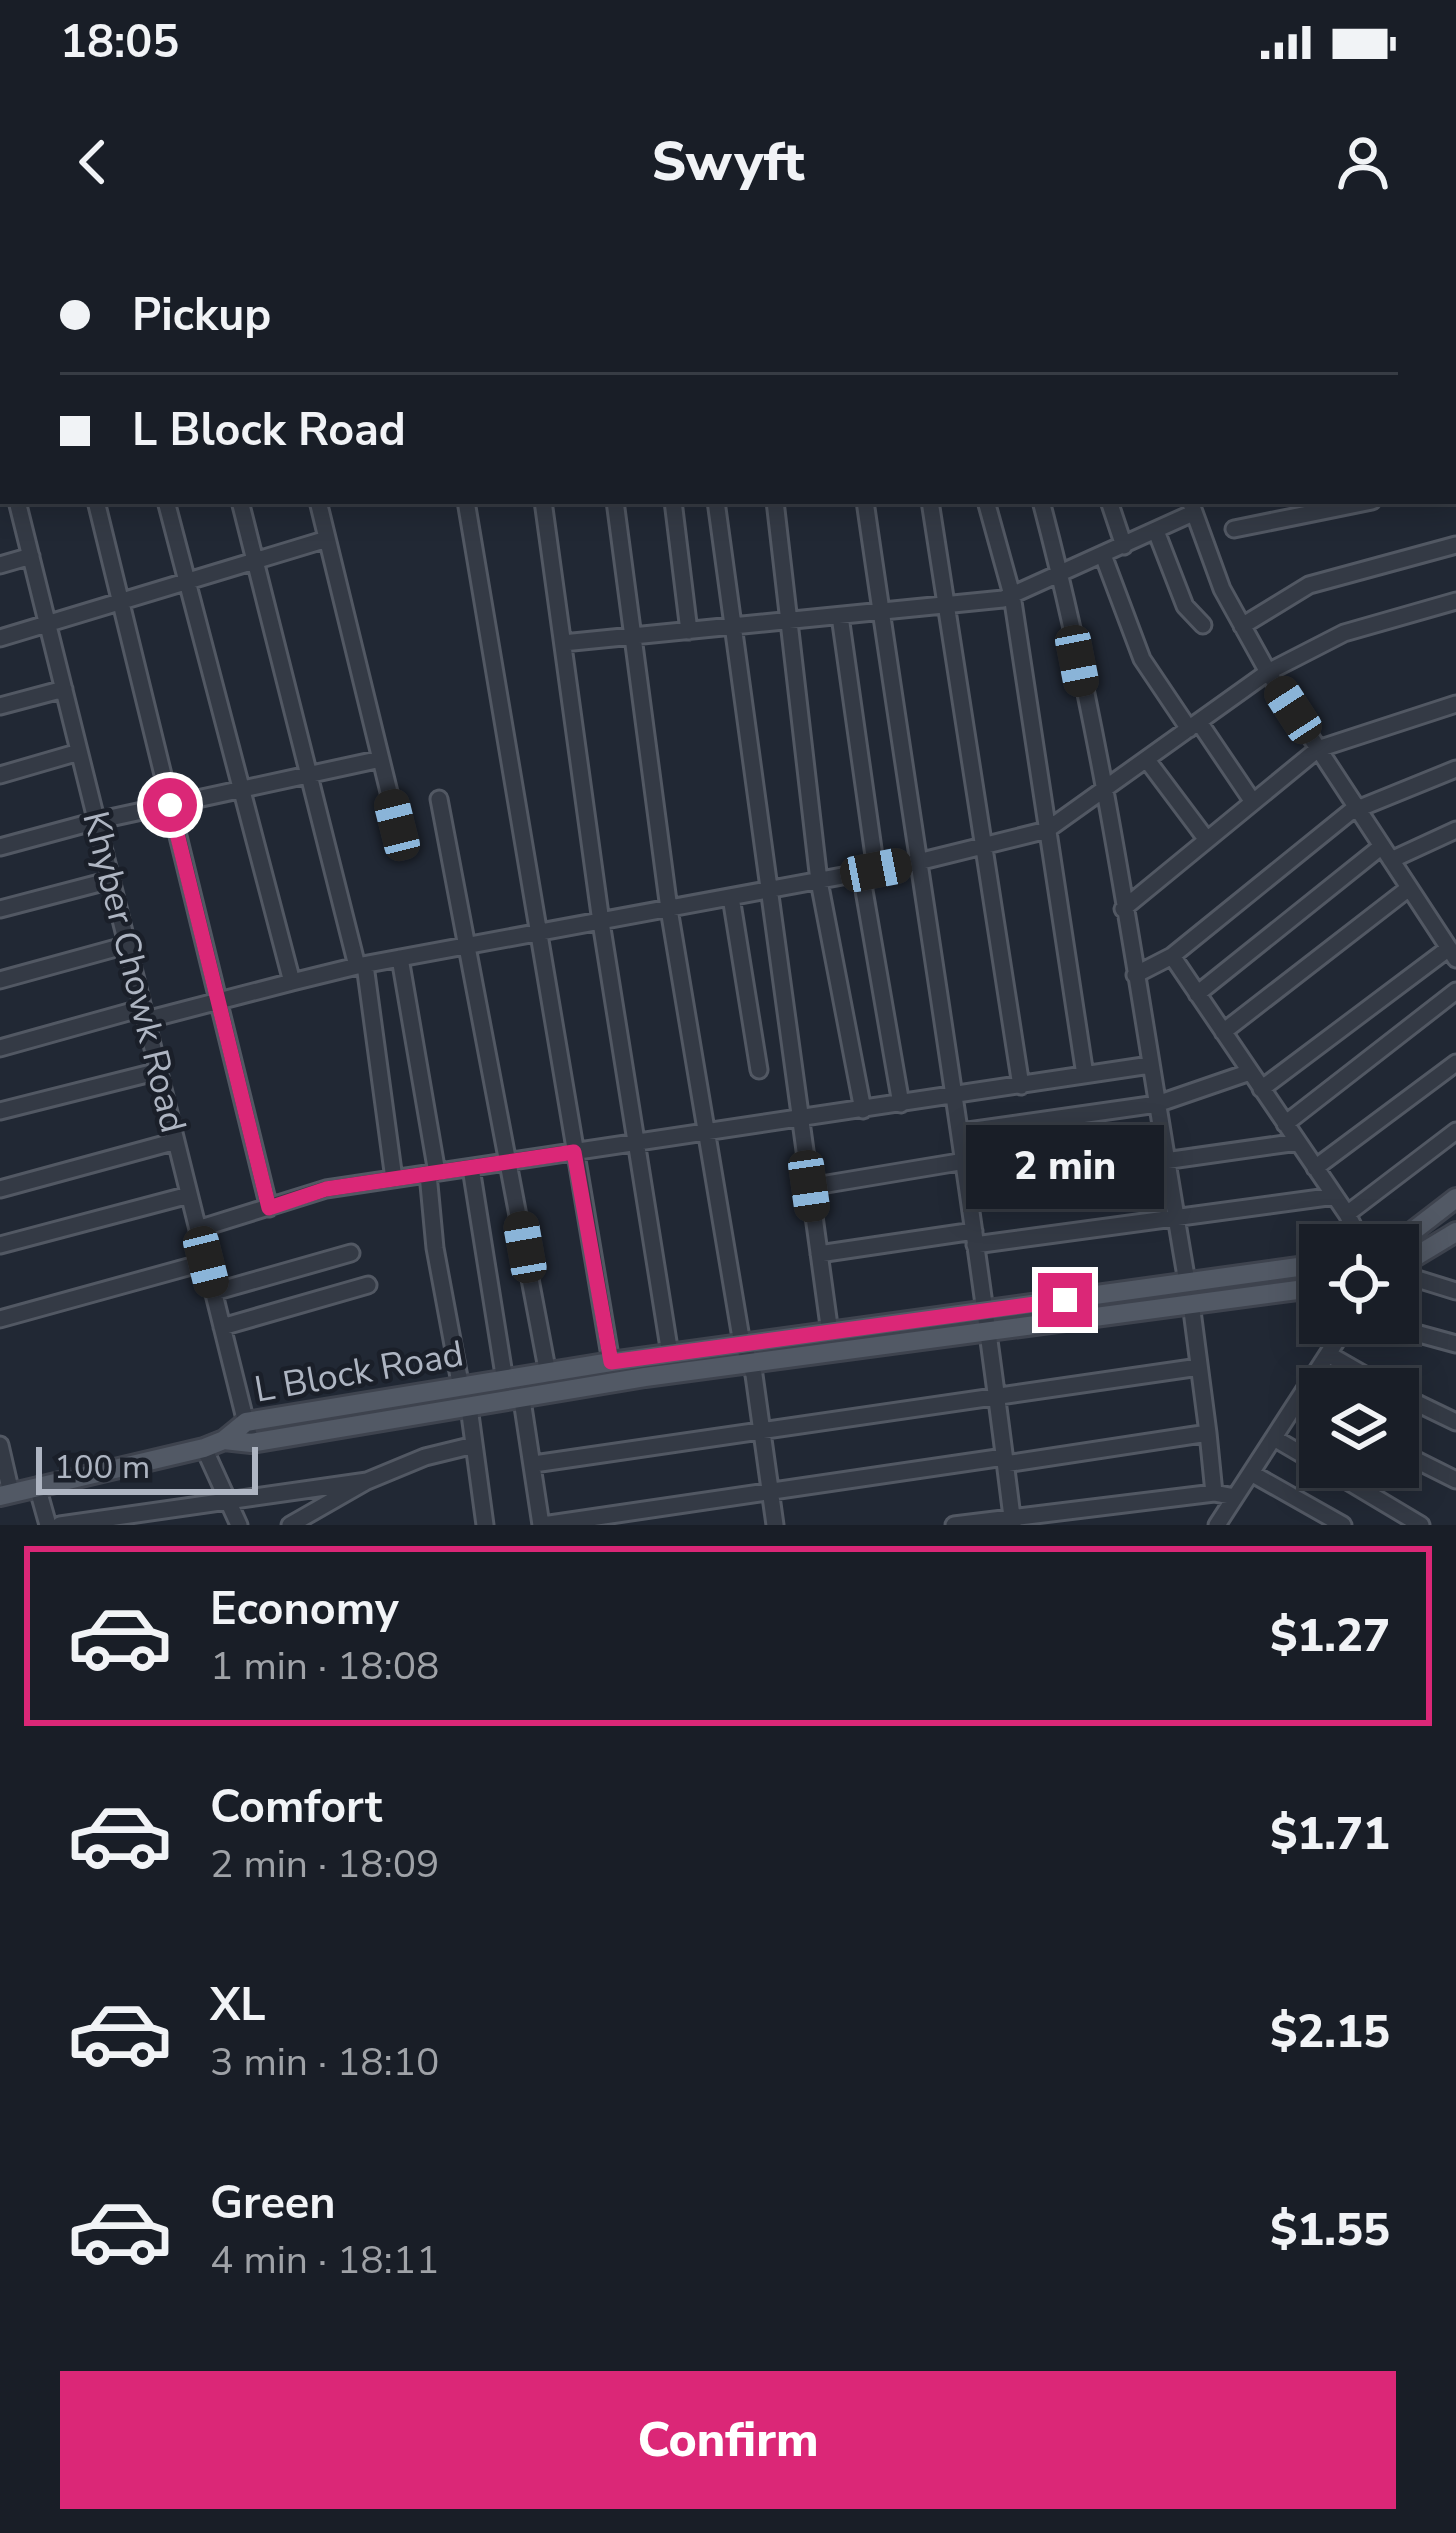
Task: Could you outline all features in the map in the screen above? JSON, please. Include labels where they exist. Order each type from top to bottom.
[{"type":"main road","points":[[1419,1227],[1456,1198]]},
{"type":"main road","points":[[1419,1258],[1452,1240]]},
{"type":"main road","name":"L Block Road","points":[[224,1440],[246,1422],[465,1398],[522,1400],[830,1333],[1299,1267]]},
{"type":"main road","name":"L Block Road","points":[[224,1440],[251,1443],[465,1398],[505,1381],[611,1362],[987,1334],[1106,1313],[1299,1290]]},
{"type":"main road","points":[[6,1494],[224,1440]]},
{"type":"street","name":"Khyber Chowk Road","points":[[18,504],[251,1443]]},
{"type":"street","points":[[97,504],[269,1208]]},
{"type":"street","points":[[167,504],[292,982]]},
{"type":"street","points":[[241,504],[361,966],[394,1179]]},
{"type":"street","points":[[319,504],[397,825]]},
{"type":"street","points":[[466,504],[611,1362]]},
{"type":"street","points":[[543,504],[601,922],[670,1354]]},
{"type":"street","points":[[615,504],[669,909],[776,1525]]},
{"type":"street","points":[[673,504],[689,631]]},
{"type":"street","points":[[716,504],[830,1333]]},
{"type":"street","points":[[775,504],[819,881],[863,1110]]},
{"type":"street","points":[[865,504],[957,1096],[1012,1521]]},
{"type":"street","points":[[931,504],[1021,1086]]},
{"type":"street","points":[[987,504],[1012,596],[1085,1075]]},
{"type":"street","points":[[1042,504],[1103,791],[1187,1282]]},
{"type":"street","points":[[1110,504],[1124,546]]},
{"type":"street","points":[[1234,529],[1357,504]]},
{"type":"street","points":[[562,644],[1012,596],[1156,531],[1192,507],[1222,589],[1268,672],[1452,953],[1262,1089]]},
{"type":"street","points":[[1156,531],[1185,606],[1203,625]]},
{"type":"street","points":[[0,638],[327,539]]},
{"type":"street","points":[[1242,626],[1309,585],[1456,545]]},
{"type":"street","points":[[1103,555],[1142,659],[1253,802]]},
{"type":"street","points":[[0,565],[31,556]]},
{"type":"street","points":[[0,1048],[361,966],[868,872],[1048,830],[1268,672],[1344,633],[1456,602]]},
{"type":"street","points":[[840,616],[868,872],[901,1104]]},
{"type":"street","points":[[0,706],[64,689]]},
{"type":"street","points":[[1124,909],[1318,749],[1456,704]]},
{"type":"street","points":[[0,775],[79,752]]},
{"type":"street","points":[[0,848],[96,820],[381,759]]},
{"type":"street","points":[[1147,760],[1207,840]]},
{"type":"street","points":[[1135,974],[1172,956],[1358,809],[1456,769]]},
{"type":"street","points":[[439,799],[548,1375]]},
{"type":"street","points":[[1197,994],[1387,853],[1456,830]]},
{"type":"street","points":[[0,909],[111,880]]},
{"type":"street","points":[[1223,1032],[1409,888]]},
{"type":"street","points":[[731,897],[759,1070]]},
{"type":"street","points":[[0,980],[127,945]]},
{"type":"street","points":[[1172,956],[1352,1224]]},
{"type":"street","points":[[400,958],[432,1173],[435,1248],[474,1445],[484,1525]]},
{"type":"street","points":[[1285,1124],[1456,991]]},
{"type":"street","points":[[1315,1168],[1456,1063]]},
{"type":"street","points":[[198,1228],[326,1189],[1150,1065]]},
{"type":"street","points":[[0,1111],[159,1071]]},
{"type":"street","points":[[961,1132],[1157,1104],[1250,1072]]},
{"type":"street","points":[[1347,1214],[1456,1131]]},
{"type":"street","points":[[0,1189],[176,1141]]},
{"type":"street","points":[[968,1189],[1298,1142]]},
{"type":"street","points":[[809,1186],[965,1161]]},
{"type":"street","points":[[471,1168],[505,1381]]},
{"type":"street","points":[[0,1245],[190,1195]]},
{"type":"street","points":[[819,1254],[1334,1196]]},
{"type":"street","points":[[214,1292],[351,1253]]},
{"type":"street","points":[[0,1319],[206,1262]]},
{"type":"street","points":[[1419,1278],[1456,1291]]},
{"type":"street","points":[[222,1327],[368,1286]]},
{"type":"street","points":[[1191,1304],[1214,1493]]},
{"type":"street","points":[[1419,1334],[1456,1344]]},
{"type":"street","points":[[1225,1522],[1235,1497],[1334,1344]]},
{"type":"street","points":[[1328,1354],[1352,1368]]},
{"type":"street","points":[[534,1465],[1199,1367]]},
{"type":"street","points":[[522,1400],[542,1525],[1208,1433]]},
{"type":"street","points":[[1419,1404],[1456,1422]]},
{"type":"street","points":[[1274,1438],[1299,1453]]},
{"type":"street","points":[[0,1445],[6,1494]]},
{"type":"street","points":[[290,1525],[367,1481],[425,1457],[474,1445]]},
{"type":"street","points":[[204,1448],[239,1525]]},
{"type":"street","points":[[1419,1462],[1456,1480]]},
{"type":"street","points":[[1251,1473],[1343,1525]]},
{"type":"street","points":[[60,1525],[367,1481]]},
{"type":"street","points":[[37,1486],[47,1525]]},
{"type":"street","points":[[1359,1488],[1421,1525]]},
{"type":"street","points":[[954,1525],[1214,1493],[1235,1497]]},
{"type":"route","points":[[170,805],[269,1208],[326,1189],[574,1152],[611,1362],[1065,1300]]}]
